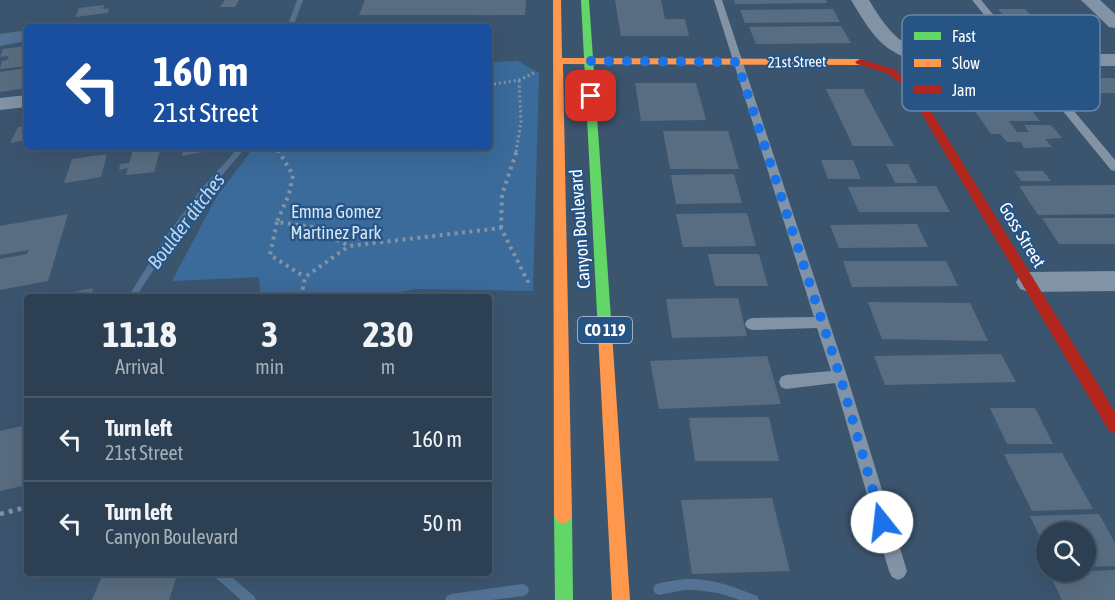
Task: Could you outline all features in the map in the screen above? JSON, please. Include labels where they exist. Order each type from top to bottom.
[{"type":"main road","name":"Canyon Boulevard","points":[[557,0],[564,600]]},
{"type":"main road","name":"Canyon Boulevard","points":[[585,0],[621,600]]},
{"type":"main road","name":"21st Street","points":[[558,61],[852,61],[882,66],[891,70]]},
{"type":"main road","name":"Goss Street","points":[[891,70],[902,79]]},
{"type":"main road","name":"Goss Street","points":[[926,111],[1115,426]]},
{"type":"street","points":[[860,0],[887,42],[902,50]]},
{"type":"street","points":[[1090,0],[1115,23]]},
{"type":"street","points":[[1100,60],[1115,60]]},
{"type":"street","points":[[0,104],[24,101]]},
{"type":"street","points":[[1029,282],[1115,281]]},
{"type":"lane","points":[[718,0],[840,376],[898,571]]},
{"type":"lane","points":[[976,0],[988,15]]},
{"type":"lane","points":[[1068,111],[1115,167]]},
{"type":"lane","points":[[752,324],[822,322]]},
{"type":"lane","points":[[786,382],[840,376]]},
{"type":"lane","points":[[1091,385],[1107,384]]},
{"type":"path","points":[[492,85],[519,81],[558,61]]},
{"type":"path","points":[[519,81],[522,116],[518,146],[505,179],[499,207],[501,228],[528,282],[528,294]]},
{"type":"path","points":[[278,150],[293,176],[289,194],[277,222],[270,255],[305,277]]},
{"type":"path","points":[[277,222],[314,226],[350,246]]},
{"type":"path","points":[[302,294],[305,277],[350,246],[501,228]]},
{"type":"path","points":[[0,514],[24,508]]},
{"type":"green space","name":"Emma Gomez Martinez Park","points":[[518,61],[539,73],[533,291],[415,289],[388,294],[261,294],[259,277],[172,281],[217,196],[252,150],[492,150],[492,62]]},
{"type":"building","points":[[225,0],[239,0],[235,7],[220,7]]},
{"type":"building","points":[[365,0],[526,0],[525,15],[359,15]]},
{"type":"building","points":[[615,0],[661,0],[665,19],[685,19],[689,36],[621,36]]},
{"type":"building","points":[[734,0],[826,0],[827,3],[735,4]]},
{"type":"building","points":[[104,5],[103,9],[109,8],[108,13],[75,17],[79,8]]},
{"type":"building","points":[[833,9],[840,22],[745,23],[740,10]]},
{"type":"building","points":[[998,9],[1025,9],[1030,15],[1003,15]]},
{"type":"building","points":[[841,26],[851,43],[756,44],[749,27]]},
{"type":"building","points":[[24,46],[24,66],[0,69],[2,61],[7,60],[9,56],[0,57],[3,49]]},
{"type":"building","points":[[24,68],[24,88],[0,92],[0,72]]},
{"type":"building","points":[[1100,78],[1115,78],[1115,93],[1100,93]]},
{"type":"building","points":[[635,83],[696,83],[706,120],[641,121]]},
{"type":"building","points":[[826,89],[863,89],[894,146],[853,146]]},
{"type":"building","points":[[975,111],[1032,111],[1040,121],[1009,121],[1017,132],[1029,132],[1024,125],[1051,125],[1062,138],[1045,139],[1052,147],[1024,148],[1021,142],[1007,142],[1000,134],[991,134]]},
{"type":"building","points":[[24,126],[24,141],[10,143],[18,127]]},
{"type":"building","points":[[663,131],[728,131],[739,169],[670,169]]},
{"type":"building","points":[[133,150],[160,150],[154,172],[126,175],[128,168],[119,170],[120,164],[129,163]]},
{"type":"building","points":[[183,150],[214,150],[182,156]]},
{"type":"building","points":[[107,154],[101,177],[64,183],[72,159]]},
{"type":"building","points":[[821,160],[853,160],[861,179],[828,179]]},
{"type":"building","points":[[886,164],[908,164],[918,183],[895,183]]},
{"type":"building","points":[[1014,171],[1043,171],[1051,181],[1021,181]]},
{"type":"building","points":[[734,174],[742,203],[676,204],[671,175]]},
{"type":"building","points":[[1115,185],[1115,214],[1038,215],[1019,186]]},
{"type":"building","points":[[936,186],[950,212],[859,212],[848,187]]},
{"type":"building","points":[[747,213],[756,246],[683,247],[676,214]]},
{"type":"building","points":[[68,214],[48,281],[0,290],[0,259],[27,254],[29,250],[0,255],[0,226]]},
{"type":"building","points":[[1042,218],[1115,218],[1115,244],[1059,244]]},
{"type":"building","points":[[917,224],[928,247],[839,248],[830,225]]},
{"type":"building","points":[[708,254],[759,254],[768,286],[715,286]]},
{"type":"building","points":[[843,261],[946,261],[958,286],[852,287]]},
{"type":"building","points":[[93,288],[92,294],[64,294]]},
{"type":"building","points":[[738,298],[747,336],[672,338],[666,299]]},
{"type":"building","points":[[868,302],[970,303],[988,341],[882,339]]},
{"type":"building","points":[[492,308],[494,308],[492,336]]},
{"type":"building","points":[[1001,354],[1016,382],[885,385],[874,356]]},
{"type":"building","points":[[767,356],[781,404],[659,409],[650,361]]},
{"type":"building","points":[[990,408],[1035,408],[1053,444],[1007,444]]},
{"type":"building","points":[[769,417],[779,461],[695,461],[689,418]]},
{"type":"building","points":[[24,426],[24,486],[0,491],[0,431]]},
{"type":"building","points":[[1062,453],[1093,509],[1032,511],[1004,454]]},
{"type":"building","points":[[772,498],[790,571],[692,574],[681,500]]},
{"type":"building","points":[[1099,514],[1115,543],[1115,566],[1096,567],[1096,522],[1036,522],[1036,529],[1030,516]]},
{"type":"building","points":[[1115,570],[1115,600],[1062,600],[1053,582],[1096,582],[1096,571]]},
{"type":"building","points":[[102,576],[177,576],[169,600],[92,600]]},
{"type":"waterway","name":"Boulder ditches","points":[[291,24],[300,0]]},
{"type":"waterway","points":[[0,40],[20,37]]},
{"type":"waterway","name":"Boulder ditches","points":[[134,294],[170,237],[205,190],[240,150]]},
{"type":"waterway","name":"Boulder ditches","points":[[222,576],[250,600]]},
{"type":"waterway","name":"Boulder ditches","points":[[659,589],[672,586],[707,585],[729,590],[753,600]]},
{"type":"waterway","name":"Boulder ditches","points":[[451,600],[523,590]]},
{"type":"traffic: fast","points":[[585,0],[605,333]]},
{"type":"traffic: fast","points":[[563,515],[564,600]]},
{"type":"traffic: slow","points":[[557,0],[563,515]]},
{"type":"traffic: slow","points":[[558,61],[860,62]]},
{"type":"traffic: slow","points":[[605,333],[621,600]]},
{"type":"traffic: jam","points":[[860,62],[890,71],[902,79]]},
{"type":"traffic: jam","points":[[926,111],[1115,426]]},
{"type":"route","points":[[591,96],[590,61],[737,62],[840,376],[882,522]]}]
